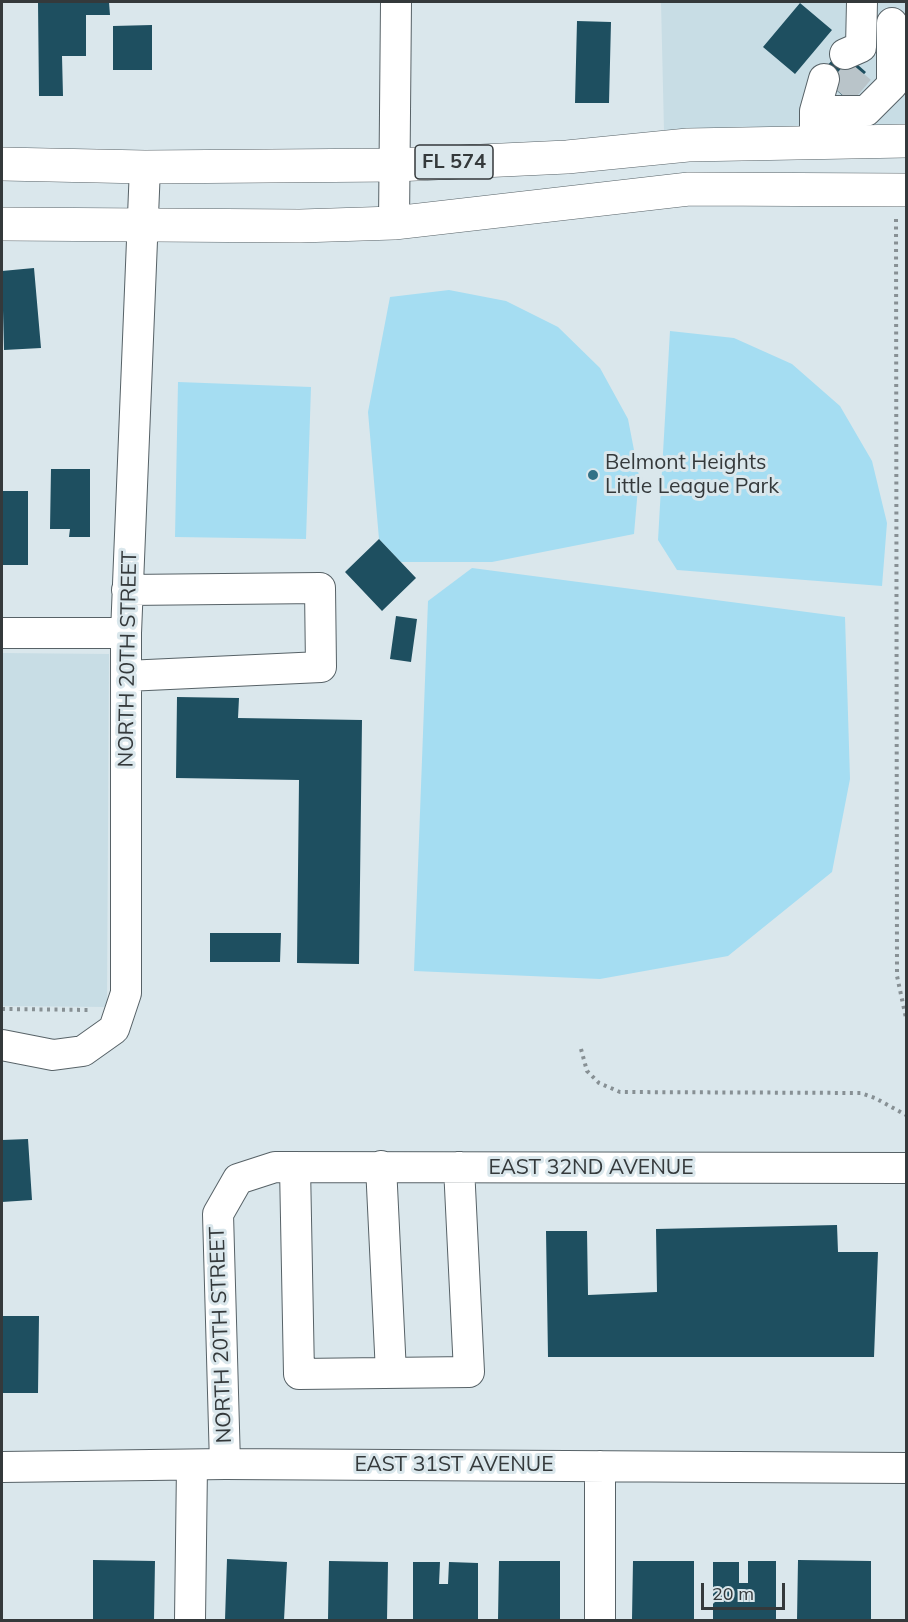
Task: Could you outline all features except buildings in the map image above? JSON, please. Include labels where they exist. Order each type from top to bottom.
[{"type":"main road","name":"FL 574","points":[[2,164],[145,167],[395,165],[567,157],[688,145],[815,127],[906,141]]},
{"type":"main road","points":[[2,224],[300,226],[394,223],[689,189],[901,201]]},
{"type":"street","points":[[394,223],[396,2]]},
{"type":"street","points":[[815,127],[866,111],[892,85],[899,24],[858,38]]},
{"type":"street","points":[[815,127],[832,86]]},
{"type":"street","name":"NORTH 20TH STREET","points":[[2,1045],[53,1055],[83,1050],[114,1029],[126,993],[126,633],[145,167]]},
{"type":"street","points":[[126,675],[321,667],[320,588],[127,590]]},
{"type":"street","points":[[2,633],[126,633]]},
{"type":"street","points":[[381,1166],[391,1373]]},
{"type":"street","points":[[285,1167],[299,1374],[469,1372],[459,1167]]},
{"type":"street","name":"NORTH 20TH STREET","points":[[225,1464],[218,1214],[238,1179],[285,1167]]},
{"type":"street","name":"EAST 32ND AVENUE","points":[[285,1167],[906,1168]]},
{"type":"street","name":"EAST 31ST AVENUE","points":[[2,1467],[225,1464],[906,1468]]},
{"type":"street","name":"NORTH 20TH STREET","points":[[190,1620],[192,1465]]},
{"type":"street","points":[[600,1466],[600,1620]]},
{"type":"path","points":[[901,201],[897,975],[906,1018]]},
{"type":"path","points":[[581,1049],[587,1071],[599,1083],[620,1092],[861,1093],[906,1115]]},
{"type":"shaded area","points":[[661,2],[906,2],[906,125],[664,131]]},
{"type":"shaded area","points":[[449,290],[506,301],[558,327],[600,368],[628,419],[639,476],[634,534],[492,562],[401,562],[379,539],[368,412],[390,297]]},
{"type":"shaded area","points":[[670,331],[734,338],[792,364],[840,406],[872,461],[887,523],[882,586],[677,570],[658,540]]},
{"type":"shaded area","points":[[178,382],[311,387],[306,539],[175,537]]},
{"type":"shaded area","points":[[472,568],[845,617],[850,779],[832,872],[728,956],[600,979],[414,971],[428,601]]},
{"type":"shaded area","points":[[2,653],[109,654],[107,1007],[2,1006]]},
{"type":"tunnel","points":[[840,93],[861,68]]},
{"type":"place","name":"Belmont Heights Little League Park","points":[[593,475]]}]
